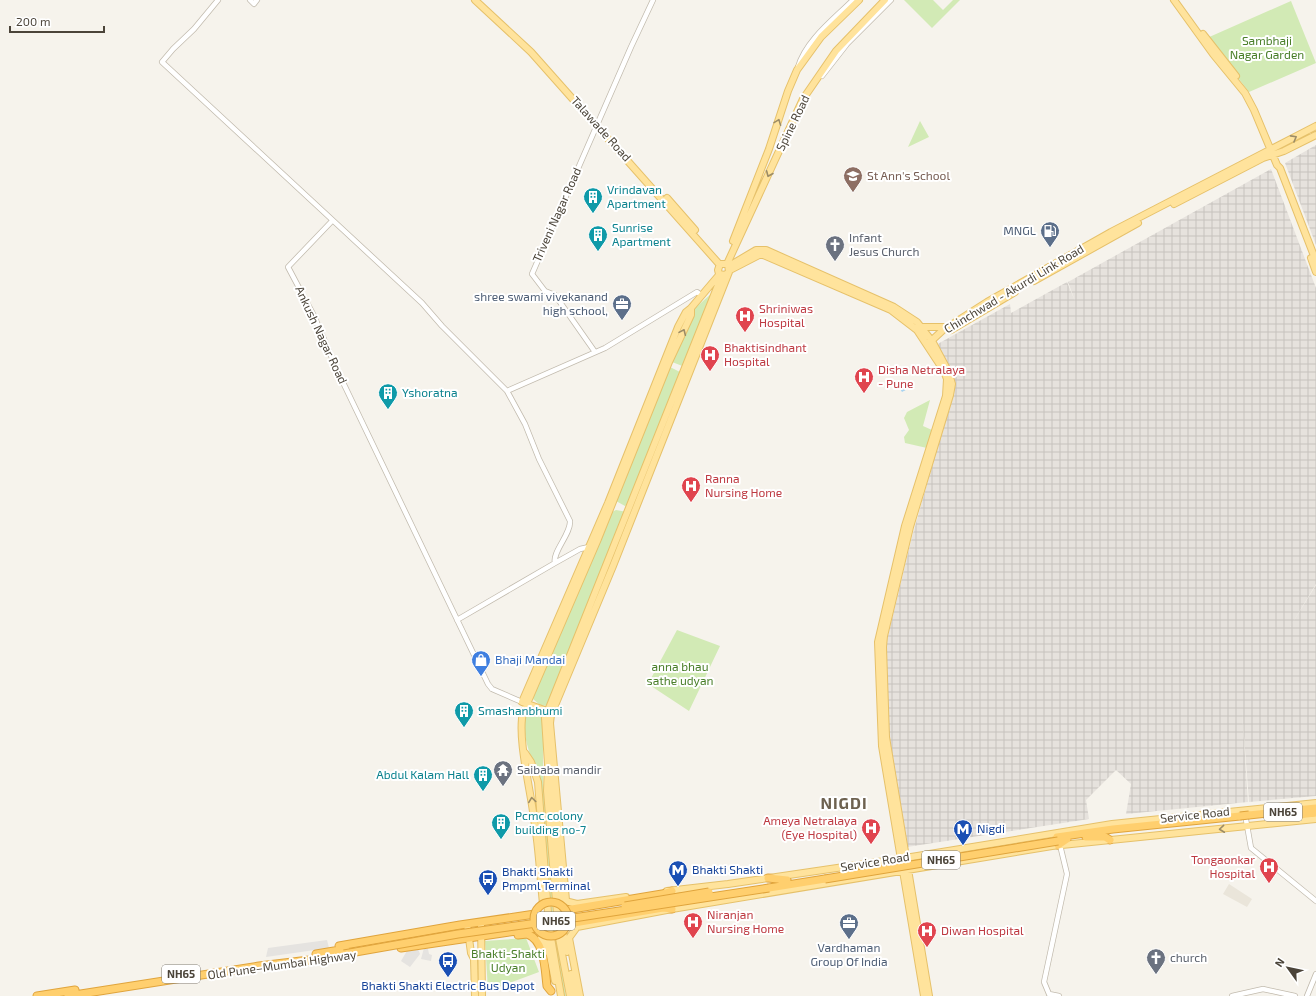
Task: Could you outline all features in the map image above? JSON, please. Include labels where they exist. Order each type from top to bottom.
[{"type":"highway","name":"NH65","points":[[1058,842],[1067,839],[1108,837],[1316,808]]},
{"type":"highway","name":"NH65","points":[[324,955],[580,917],[769,885],[1058,842],[1113,826],[1316,813]]},
{"type":"highway","points":[[542,932],[534,922],[535,914],[543,904],[553,902],[565,908],[662,894],[672,891]]},
{"type":"highway","points":[[486,936],[542,932],[552,936],[563,932],[568,924],[565,908]]},
{"type":"highway","points":[[568,924],[663,908],[672,909]]},
{"type":"highway","points":[[324,955],[339,947],[354,944],[467,924],[535,914]]},
{"type":"highway","points":[[486,936],[497,938],[527,934],[534,938],[540,947],[547,986],[552,992]]},
{"type":"highway","name":"Old Pune–Mumbai Highway","points":[[37,996],[324,955],[349,956],[486,936]]},
{"type":"highway","name":"Old Pune–Mumbai Highway","points":[[68,996],[324,955]]},
{"type":"main road","name":"Talawade Road","points":[[475,0],[531,49]]},
{"type":"main road","name":"Talawade Road","points":[[481,0],[531,49],[725,268]]},
{"type":"main road","name":"Spine Road","points":[[725,268],[769,149],[788,91],[797,70],[821,37],[859,0]]},
{"type":"main road","points":[[1174,0],[1213,54],[1241,88],[1254,110],[1277,165],[1280,168],[1316,261]]},
{"type":"main road","points":[[1177,0],[1242,84],[1241,88]]},
{"type":"main road","name":"Spine Road","points":[[733,246],[768,177],[795,113],[836,51],[886,2]]},
{"type":"main road","points":[[1272,152],[1316,126]]},
{"type":"main road","points":[[1272,152],[1284,151],[1316,135]]},
{"type":"main road","name":"Chinchwad - Akurdi Link Road","points":[[931,342],[948,327],[987,302],[1111,232],[1258,155],[1272,152]]},
{"type":"main road","name":"Chinchwad - Akurdi Link Road","points":[[931,342],[937,340],[1001,300],[1158,212],[1272,152]]},
{"type":"main road","points":[[1277,165],[1277,173],[1316,272]]},
{"type":"main road","points":[[543,904],[539,861],[524,752],[522,720],[525,703],[678,327],[686,312],[716,280],[725,268],[756,250],[762,249],[772,252],[894,307],[922,327],[948,371],[952,384],[942,425],[910,527],[882,647],[886,733],[905,871],[929,996]]},
{"type":"main road","points":[[565,908],[544,723],[613,566],[725,268],[758,255],[769,257],[891,310],[912,324],[931,342]]},
{"type":"main road","points":[[525,703],[598,539],[669,362],[691,315],[690,308]]},
{"type":"main road","points":[[922,327],[948,327]]},
{"type":"main road","points":[[525,703],[549,712]]},
{"type":"main road","name":"Service Road","points":[[549,712],[566,900],[577,904],[672,891],[769,885],[903,858],[1113,826]]},
{"type":"main road","points":[[524,752],[533,766],[538,782],[549,926],[561,996]]},
{"type":"main road","points":[[548,764],[547,791],[559,938],[575,996]]},
{"type":"main road","name":"Service Road","points":[[1245,818],[1316,803]]},
{"type":"main road","points":[[1245,818],[1316,819]]},
{"type":"main road","points":[[575,996],[569,938],[577,927],[672,909],[769,885],[905,871],[1058,842],[1108,837]]},
{"type":"main road","points":[[912,909],[924,996]]},
{"type":"main road","points":[[481,922],[486,936],[482,962],[482,996]]},
{"type":"main road","points":[[467,924],[474,963],[475,996]]},
{"type":"main road","points":[[542,932],[552,992]]},
{"type":"main road","points":[[542,932],[552,992]]},
{"type":"main road","points":[[563,932],[575,996]]},
{"type":"main road","points":[[454,940],[463,942],[471,953]]},
{"type":"main road","points":[[474,963],[482,962]]},
{"type":"street","points":[[218,0],[194,29],[172,49],[162,62],[422,303],[442,326],[507,392],[525,424],[539,459],[569,518],[570,524],[555,557],[555,563]]},
{"type":"street","name":"Triveni Nagar Road","points":[[595,352],[555,295],[545,291],[532,274],[653,0]]},
{"type":"street","points":[[797,70],[806,50],[820,33],[852,0]]},
{"type":"street","name":"Spine Road","points":[[886,2],[891,0]]},
{"type":"street","name":"Ankush Nagar Road","points":[[332,221],[288,267],[314,316],[338,370],[457,620]]},
{"type":"street","points":[[507,392],[595,352],[697,292],[701,295]]},
{"type":"street","points":[[525,703],[497,692],[490,687],[457,620],[580,549],[589,547]]},
{"type":"street","points":[[1245,818],[1251,848],[1316,901]]},
{"type":"street","points":[[1058,842],[1067,874],[1044,982],[1049,995],[1059,996]]},
{"type":"street","points":[[1307,996],[1316,974]]},
{"type":"street","points":[[1232,996],[1263,989],[1280,991],[1295,996]]},
{"type":"shaded area","points":[[1316,145],[1316,245],[1285,163]]},
{"type":"shaded area","points":[[1271,169],[1316,288],[1316,584],[1290,627],[1316,585],[1316,796],[1249,802],[1242,710],[1248,802],[1126,814],[1131,784],[1116,770],[1086,800],[1089,819],[907,847],[887,721],[886,643],[912,537],[953,392],[934,346],[1010,304],[1011,313],[1067,282],[1075,301],[1068,282]]},
{"type":"shaded area","points":[[1229,884],[1252,899],[1247,907],[1223,894]]},
{"type":"shaded area","points":[[327,940],[329,948],[266,957],[268,948]]},
{"type":"shaded area","points":[[424,948],[428,949],[429,954],[432,955],[431,961],[421,959]]},
{"type":"shaded area","points":[[408,949],[418,949],[420,954],[410,967],[401,961]]},
{"type":"green space","points":[[904,0],[933,0],[943,10],[953,0],[960,0],[932,28]]},
{"type":"green space","name":"Sambhaji Nagar Garden","points":[[1291,1],[1316,63],[1249,92],[1207,38]]},
{"type":"green space","points":[[920,121],[929,137],[908,147]]},
{"type":"green space","points":[[712,293],[685,367],[672,362],[693,310]]},
{"type":"green space","points":[[670,367],[682,373],[630,503],[625,506],[616,501]]},
{"type":"green space","points":[[930,400],[923,426],[932,430],[927,448],[905,443],[904,437],[909,430],[904,418],[907,412]]},
{"type":"green space","points":[[616,510],[627,512],[547,706],[540,705],[533,699],[534,693],[610,513]]},
{"type":"green space","name":"anna bhau sathe udyan","points":[[677,630],[720,646],[689,711],[648,684]]},
{"type":"green space","points":[[534,712],[543,718],[543,783],[549,843],[553,913],[566,996],[562,996],[551,930],[534,766],[524,727],[525,713]]},
{"type":"green space","name":"Bhakti-Shakti Udyan","points":[[526,938],[539,972],[488,991],[485,941]]},
{"type":"water","points":[[910,381],[913,386],[902,392],[899,387]]},
{"type":"place","name":"St Ann's School","points":[[853,193]]},
{"type":"place","name":"Vrindavan Apartment","points":[[593,214]]},
{"type":"place","name":"MNGL","points":[[1050,248]]},
{"type":"place","name":"Sunrise Apartment","points":[[598,252]]},
{"type":"place","name":"Infant Jesus Church","points":[[835,262]]},
{"type":"place","name":"shree swami vivekanand high school,","points":[[622,321]]},
{"type":"place","name":"Shriniwas Hospital","points":[[745,333]]},
{"type":"place","name":"Bhaktisindhant Hospital","points":[[710,372]]},
{"type":"place","name":"Disha Netralaya - Pune","points":[[864,394]]},
{"type":"place","name":"Yshoratna","points":[[388,410]]},
{"type":"place","name":"Ranna Nursing Home","points":[[691,503]]},
{"type":"place","name":"Bhaji Mandai","points":[[481,677]]},
{"type":"place","name":"Smashanbhumi","points":[[464,728]]},
{"type":"place","name":"Saibaba mandir","points":[[503,787]]},
{"type":"place","name":"Abdul Kalam Hall","points":[[483,792]]},
{"type":"place","name":"Pcmc colony building no-7","points":[[501,840]]},
{"type":"place","name":"Ameya Netralaya (Eye Hospital)","points":[[871,845]]},
{"type":"place","name":"Nigdi","points":[[963,846]]},
{"type":"place","name":"Tongaonkar Hospital","points":[[1269,884]]},
{"type":"place","name":"Bhakti Shakti","points":[[678,887]]},
{"type":"place","name":"Bhakti Shakti Pmpml Terminal","points":[[488,896]]},
{"type":"place","name":"Niranjan Nursing Home","points":[[693,939]]},
{"type":"place","name":"Vardhaman Group Of India","points":[[849,940]]},
{"type":"place","name":"Diwan Hospital","points":[[927,948]]},
{"type":"place","name":"church","points":[[1156,975]]},
{"type":"place","name":"Bhakti Shakti Electric Bus Depot","points":[[448,978]]},
{"type":"district","name":"NIGDI","points":[[844,803]]}]
